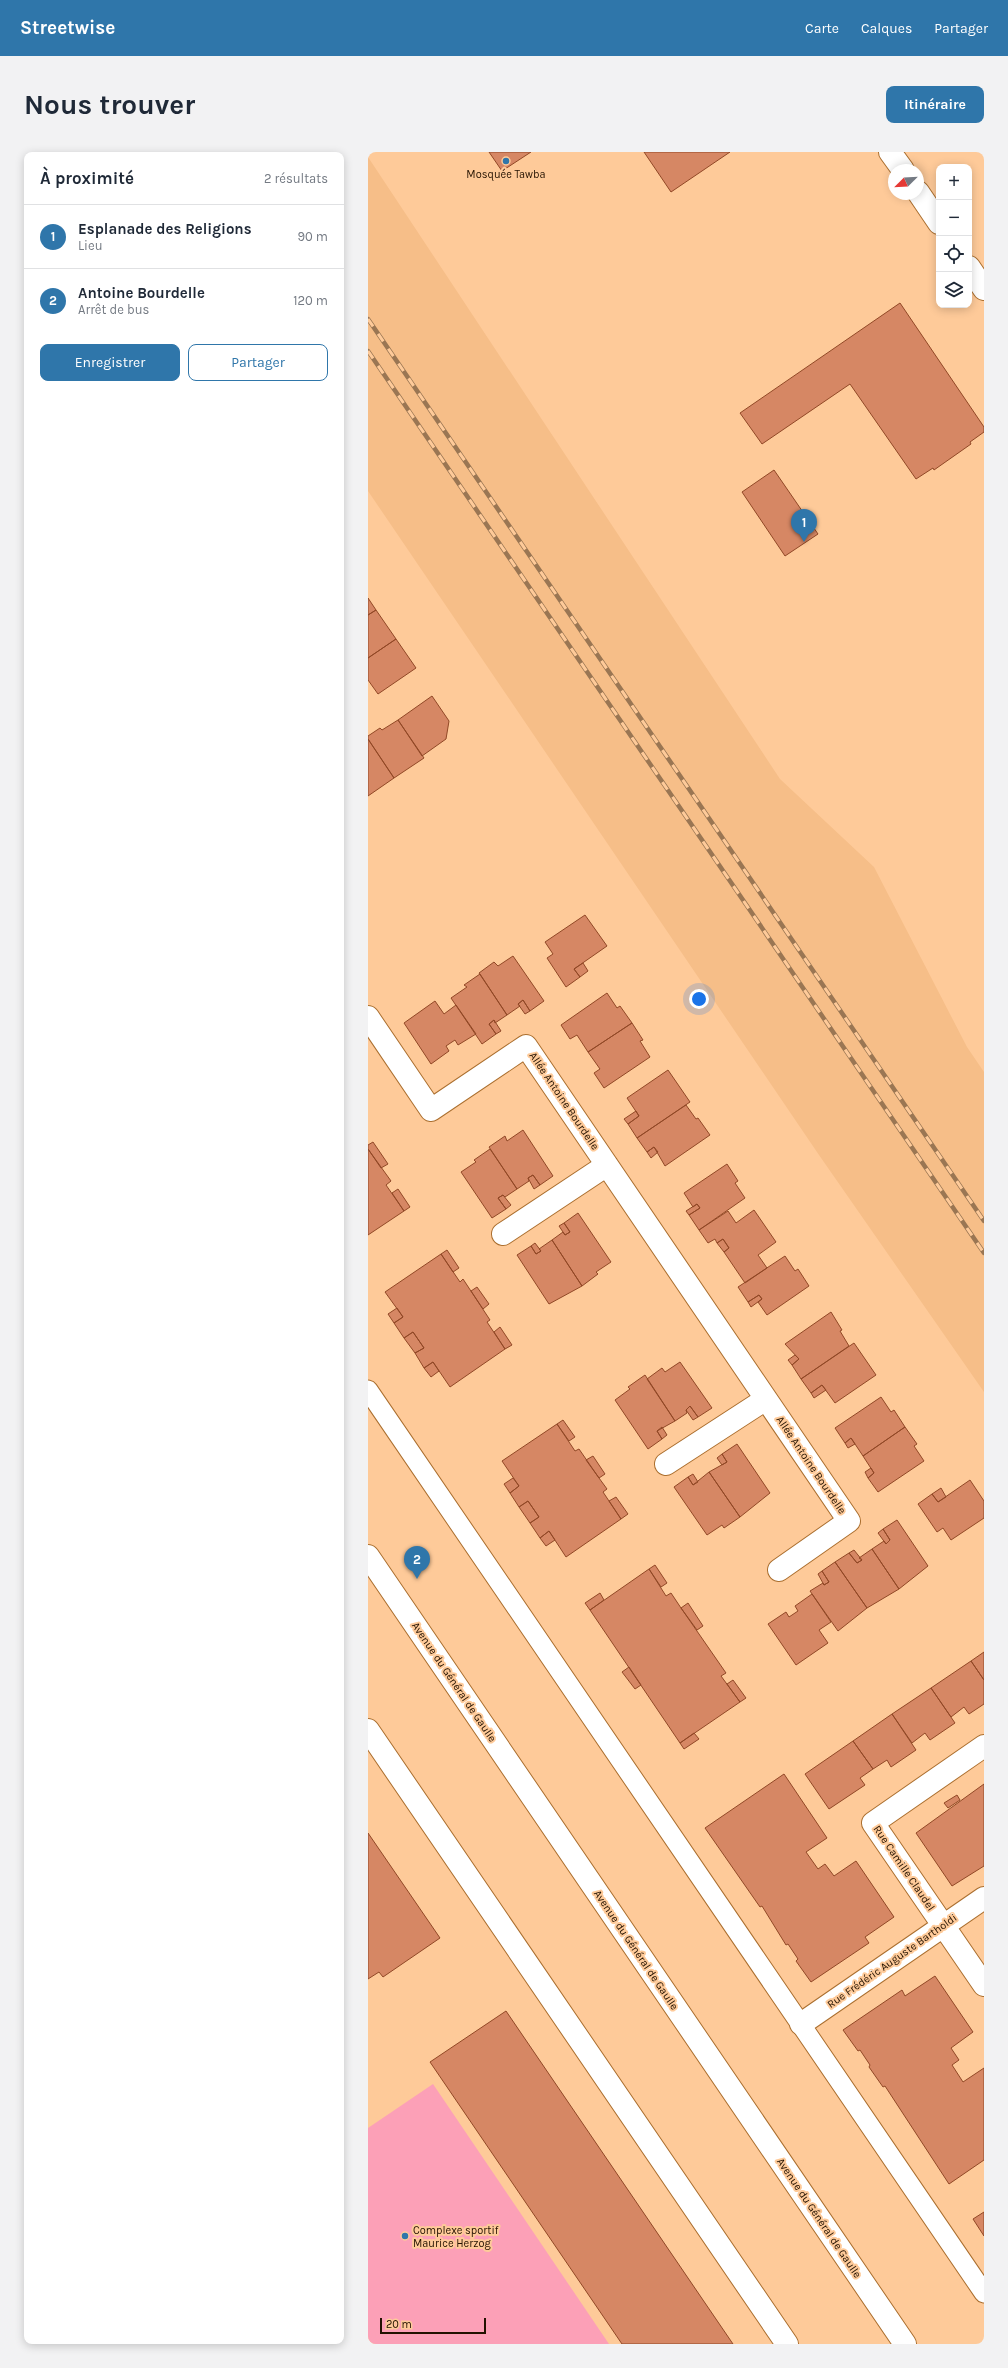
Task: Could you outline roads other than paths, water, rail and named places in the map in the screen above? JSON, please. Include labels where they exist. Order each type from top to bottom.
[{"type":"street","points":[[890,152],[899,164]]},
{"type":"street","points":[[923,200],[936,219]]},
{"type":"street","points":[[972,271],[984,289]]},
{"type":"street","name":"Allée Antoine Bourdelle","points":[[368,1017],[431,1110],[526,1046],[849,1521],[779,1570]]},
{"type":"street","points":[[504,1234],[607,1165]]},
{"type":"street","points":[[666,1464],[766,1398]]},
{"type":"street","name":"Avenue du Général de Gaulle","points":[[368,1556],[905,2344]]},
{"type":"street","points":[[368,1730],[787,2344]]},
{"type":"street","name":"Rue Camille Claudel","points":[[984,1746],[873,1823],[984,1986]]},
{"type":"street","name":"Rue Frédéric Auguste Bartholdi","points":[[801,2024],[984,1898]]},
{"type":"lane","points":[[368,1390],[984,2293]]},
{"type":"railway","points":[[368,319],[984,1221]]},
{"type":"railway","points":[[368,351],[984,1253]]},
{"type":"place","name":"Mosquée Tawba","points":[[506,161]]},
{"type":"place","name":"Esplanade des Religions","points":[[804,542]]},
{"type":"place","name":"Antoine Bourdelle","points":[[417,1579]]},
{"type":"place","name":"Complexe sportif Maurice Herzog","points":[[405,2236]]}]
